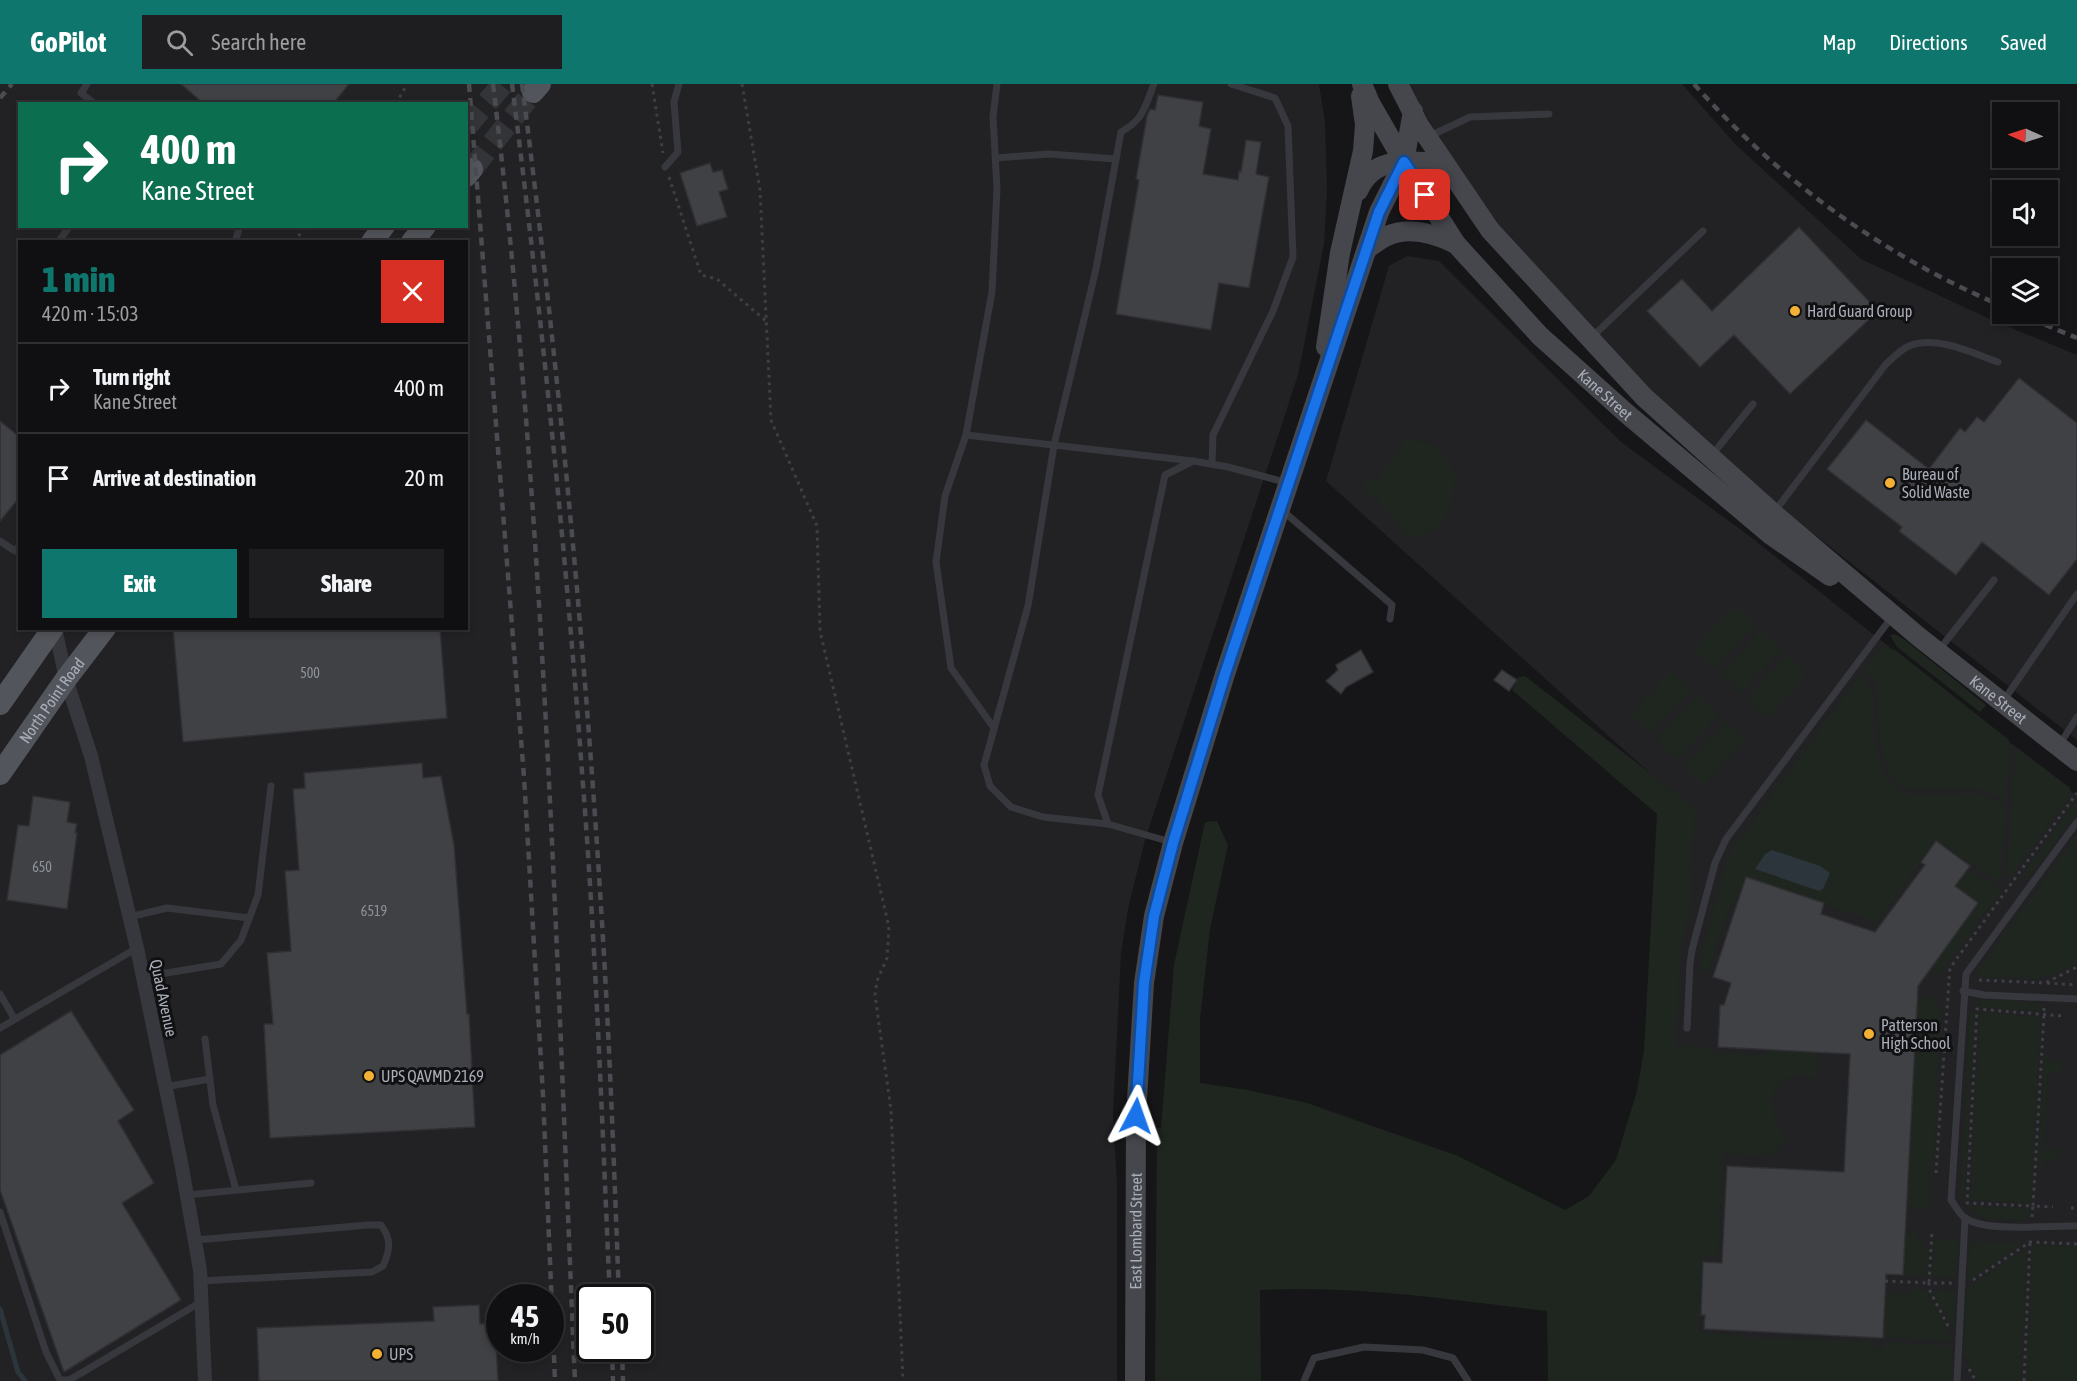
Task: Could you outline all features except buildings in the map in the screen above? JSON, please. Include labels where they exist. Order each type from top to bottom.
[{"type":"main road","name":"Kane Street","points":[[1360,84],[1404,162],[1456,244],[1540,336],[1626,413],[1772,535],[1919,637]]},
{"type":"main road","points":[[1351,208],[1363,151],[1365,125],[1360,84]]},
{"type":"main road","name":"Kane Street","points":[[1398,84],[1427,138],[1491,230],[1644,397],[1773,513],[1919,637],[2077,761]]},
{"type":"main road","name":"East Lombard Street","points":[[1135,1381],[1136,1116],[1144,983],[1154,916],[1173,843],[1225,674],[1379,212],[1404,162],[1413,111]]},
{"type":"main road","points":[[1351,208],[1363,180],[1369,172],[1382,165],[1404,162],[1444,163]]},
{"type":"main road","name":"East Lombard Street","points":[[1321,389],[1330,310],[1351,208]]},
{"type":"main road","points":[[414,240],[423,228]]},
{"type":"main road","points":[[1367,249],[1388,235],[1405,232],[1426,232],[1456,244]]},
{"type":"main road","points":[[0,704],[53,630]]},
{"type":"main road","name":"North Point Road","points":[[0,774],[66,679],[103,630]]},
{"type":"street","name":"Quad Avenue","points":[[54,630],[66,679],[91,756],[137,948],[187,1195],[196,1240],[200,1281],[205,1381]]},
{"type":"lane","points":[[87,84],[81,93],[92,102]]},
{"type":"lane","points":[[665,166],[678,152],[674,102],[679,84]]},
{"type":"lane","points":[[994,728],[951,668],[936,562],[945,496],[966,435],[992,292],[997,189],[993,117],[997,84]]},
{"type":"lane","points":[[1154,84],[1136,123],[1121,132],[1096,268],[1054,445],[1028,606],[984,765],[990,786],[1011,807],[1043,817],[1108,824],[1173,843]]},
{"type":"lane","points":[[1212,464],[1213,435],[1273,311],[1293,257],[1288,126],[1275,98],[1231,84]]},
{"type":"lane","points":[[1427,138],[1470,117],[1549,114]]},
{"type":"lane","points":[[996,158],[1049,154],[1116,159]]},
{"type":"lane","points":[[1590,339],[1703,231]]},
{"type":"lane","points":[[1773,513],[1886,364],[1898,353],[1910,346],[1946,345],[1998,362]]},
{"type":"lane","points":[[1711,457],[1753,404]]},
{"type":"lane","points":[[966,435],[1212,464],[1289,484]]},
{"type":"lane","points":[[1108,824],[1098,795],[1165,475],[1192,461]]},
{"type":"lane","points":[[1281,509],[1392,604],[1390,619]]},
{"type":"lane","points":[[0,541],[15,551],[18,547]]},
{"type":"lane","points":[[1938,652],[1994,580]]},
{"type":"lane","points":[[2002,702],[2077,594]]},
{"type":"lane","points":[[1687,1028],[1692,951],[1711,876],[1726,839],[1891,618]]},
{"type":"lane","points":[[2058,746],[2077,717]]},
{"type":"lane","points":[[142,976],[175,973],[221,964],[241,940],[258,895],[270,786]]},
{"type":"lane","points":[[2077,822],[1966,974],[1963,991],[1951,1200],[1965,1218],[1984,1225],[2077,1226]]},
{"type":"lane","points":[[129,917],[167,908],[249,918]]},
{"type":"lane","points":[[0,1028],[137,948]]},
{"type":"lane","points":[[1963,991],[1984,995],[2076,999]]},
{"type":"lane","points":[[0,994],[14,1018]]},
{"type":"lane","points":[[205,1039],[213,1105],[236,1190]]},
{"type":"lane","points":[[165,1087],[209,1079]]},
{"type":"lane","points":[[187,1195],[310,1183]]},
{"type":"lane","points":[[0,1212],[46,1352],[60,1380],[69,1380],[201,1302]]},
{"type":"lane","points":[[1957,1381],[1965,1218]]},
{"type":"lane","points":[[196,1240],[368,1225],[381,1225],[389,1236],[390,1252],[383,1266],[372,1272],[200,1281]]},
{"type":"lane","points":[[1304,1381],[1314,1358],[1364,1347],[1424,1350],[1453,1358],[1468,1381]]},
{"type":"path","points":[[397,102],[407,84]]},
{"type":"path","points":[[651,84],[665,166],[701,275],[717,279],[766,321]]},
{"type":"path","points":[[742,84],[760,190],[771,420],[817,526],[820,631],[889,927],[887,958],[877,981],[875,995],[891,1110],[903,1381]]},
{"type":"path","points":[[1936,1173],[1950,968],[2077,793]]},
{"type":"path","points":[[2045,983],[2077,968]]},
{"type":"path","points":[[1949,979],[1957,980]]},
{"type":"path","points":[[1979,980],[2077,985]]},
{"type":"path","points":[[2032,1220],[2044,1003]]},
{"type":"path","points":[[2054,1207],[1967,1203],[1977,1010],[2064,1016]]},
{"type":"path","points":[[2072,1208],[2077,1208]]},
{"type":"path","points":[[1932,1231],[1929,1290],[1959,1350]]},
{"type":"path","points":[[2024,1381],[2031,1234]]},
{"type":"path","points":[[1886,1281],[1968,1284],[2030,1242],[2077,1245]]},
{"type":"shaded area","points":[[0,84],[1319,84],[1325,122],[1327,190],[1324,244],[1298,375],[1145,840],[1128,909],[1121,953],[1113,1114],[1117,1185],[1117,1381],[0,1381]]},
{"type":"shaded area","points":[[1408,84],[1682,84],[1736,145],[1861,259],[1992,320],[1992,324],[2002,324],[2077,355],[2077,740],[1792,517],[1659,400],[1499,228],[1444,147]]},
{"type":"shaded area","name":"Patterson High School","points":[[1407,256],[1439,261],[1621,442],[1752,538],[2077,796],[2077,1381],[1635,1381],[1663,785],[1326,481],[1389,266]]},
{"type":"shaded area","points":[[1408,437],[1439,448],[1456,473],[1452,498],[1446,515],[1434,529],[1411,539],[1375,496],[1365,494],[1364,479],[1376,481]]},
{"type":"shaded area","points":[[1735,606],[1755,625],[1715,668],[1694,649]]},
{"type":"shaded area","points":[[1761,630],[1782,650],[1741,693],[1721,674]]},
{"type":"shaded area","points":[[1895,634],[1986,705],[1980,712],[1897,647],[1890,635]]},
{"type":"shaded area","points":[[1882,646],[1895,650],[2009,740],[2006,801],[1975,788],[1909,789],[1898,783],[1890,774],[1881,746],[1877,688],[1874,680],[1864,669]]},
{"type":"shaded area","points":[[1787,655],[1807,675],[1767,718],[1747,699]]},
{"type":"shaded area","points":[[1671,671],[1691,690],[1651,734],[1631,714]]},
{"type":"shaded area","points":[[1861,674],[1871,690],[1873,699],[1875,739],[1881,765],[1887,780],[1894,787],[1903,792],[1915,794],[1980,795],[2006,807],[2001,877],[1998,881],[1936,841],[1877,922],[1746,877],[1737,906],[1731,904],[1707,974],[1702,970],[1700,961],[1722,875],[1732,849]]},
{"type":"shaded area","points":[[1525,676],[1696,809],[1690,872],[1690,906],[1680,958],[1676,1046],[1707,1047],[1712,1048],[1713,1053],[1765,1055],[1766,1050],[1817,1052],[1816,1080],[1805,1075],[1793,1076],[1783,1080],[1773,1095],[1774,1114],[1787,1140],[1773,1152],[1758,1156],[1724,1153],[1718,1257],[1702,1257],[1699,1332],[1738,1335],[1738,1337],[1874,1342],[1874,1348],[1883,1349],[1884,1342],[1952,1346],[1951,1381],[1548,1381],[1547,1311],[1404,1294],[1296,1289],[1260,1290],[1261,1381],[1155,1381],[1157,1128],[1161,1128],[1174,965],[1205,822],[1217,821],[1228,845],[1210,929],[1200,1019],[1200,1083],[1248,1090],[1307,1103],[1458,1156],[1565,1210],[1589,1196],[1616,1160],[1637,1091],[1644,1050],[1657,814],[1512,690],[1519,677]]},
{"type":"shaded area","points":[[1697,695],[1718,715],[1678,759],[1657,740]]},
{"type":"shaded area","points":[[1725,722],[1745,740],[1704,785],[1684,766]]},
{"type":"shaded area","points":[[2015,746],[2070,788],[2070,797],[2009,879],[2007,878]]},
{"type":"shaded area","points":[[2077,800],[2077,812],[2029,877],[2019,879]]},
{"type":"shaded area","points":[[2077,835],[2077,964],[2050,976],[2042,976],[2040,980],[2021,979],[2020,975],[2005,974],[2005,979],[1977,977],[1979,969]]},
{"type":"shaded area","points":[[1772,850],[1820,866],[1830,873],[1823,889],[1819,891],[1755,869],[1765,854]]},
{"type":"shaded area","points":[[1968,869],[2001,890],[1941,973],[1936,975],[1934,969],[1930,968],[1978,903],[1955,886]]},
{"type":"shaded area","points":[[1917,996],[1931,998],[1941,1011],[1933,1167],[1929,1168],[1928,1209],[1907,1208]]},
{"type":"shaded area","points":[[1981,999],[2042,1003],[2042,1011],[1981,1007]]},
{"type":"shaded area","points":[[1970,1011],[1975,1014],[1965,1194],[1962,1201],[1960,1191]]},
{"type":"shaded area","points":[[1980,1012],[2041,1017],[2031,1203],[1970,1200]]},
{"type":"shaded area","points":[[2044,1054],[2049,1054],[2049,1061],[2062,1062],[2061,1072],[2048,1073],[2044,1148],[2057,1150],[2057,1160],[2043,1160],[2043,1166],[2038,1166]]},
{"type":"shaded area","points":[[1972,1206],[2030,1208],[2031,1210],[2025,1220],[1995,1220],[1974,1214],[1968,1210]]},
{"type":"shaded area","points":[[1905,1233],[1916,1233],[1921,1245],[1929,1251],[1925,1276],[1903,1275]]},
{"type":"shaded area","points":[[1937,1239],[1959,1242],[1956,1277],[1932,1274],[1934,1241]]},
{"type":"shaded area","points":[[1970,1241],[2019,1243],[2022,1245],[1967,1281]]},
{"type":"shaded area","points":[[2033,1244],[2077,1247],[2077,1381],[2026,1381],[2026,1372],[2029,1372],[2029,1367],[2027,1367],[2029,1330],[2032,1325],[2029,1324]]},
{"type":"shaded area","points":[[2027,1248],[2021,1381],[1978,1381],[1963,1351],[1966,1289]]},
{"type":"shaded area","points":[[1910,1289],[1926,1290],[1953,1341],[1883,1338],[1885,1293],[1909,1294]]},
{"type":"shaded area","points":[[1934,1290],[1956,1292],[1954,1330],[1932,1292]]},
{"type":"waterway","points":[[0,1309],[18,1372],[25,1381]]},
{"type":"tunnel","points":[[468,125],[503,84]]},
{"type":"tunnel","points":[[472,169],[533,92]]},
{"type":"railway","points":[[0,98],[12,84]]},
{"type":"railway","points":[[469,84],[524,777],[543,1095],[555,1381]]},
{"type":"railway","points":[[493,84],[511,245],[537,569],[575,1381]]},
{"type":"railway","points":[[512,84],[552,428],[575,686],[595,969],[609,1284]]},
{"type":"railway","points":[[522,84],[549,306],[590,750],[607,1014],[618,1284]]},
{"type":"railway","points":[[1694,84],[1762,153],[1836,213],[1916,264],[1992,301]]},
{"type":"railway","points":[[2043,324],[2077,338]]},
{"type":"railway","points":[[612,1362],[613,1381]]},
{"type":"railway","points":[[622,1362],[623,1381]]},
{"type":"place","name":"Hard Guard Group","points":[[1795,311]]},
{"type":"place","name":"Bureau of Solid Waste","points":[[1890,483]]},
{"type":"place","name":"Patterson High School","points":[[1869,1034]]},
{"type":"place","name":"UPS QAVMD 2169","points":[[369,1076]]},
{"type":"place","name":"UPS","points":[[377,1354]]},
{"type":"route","points":[[1136,1116],[1144,983],[1154,916],[1173,843],[1225,674],[1379,212],[1404,162],[1425,195]]}]
